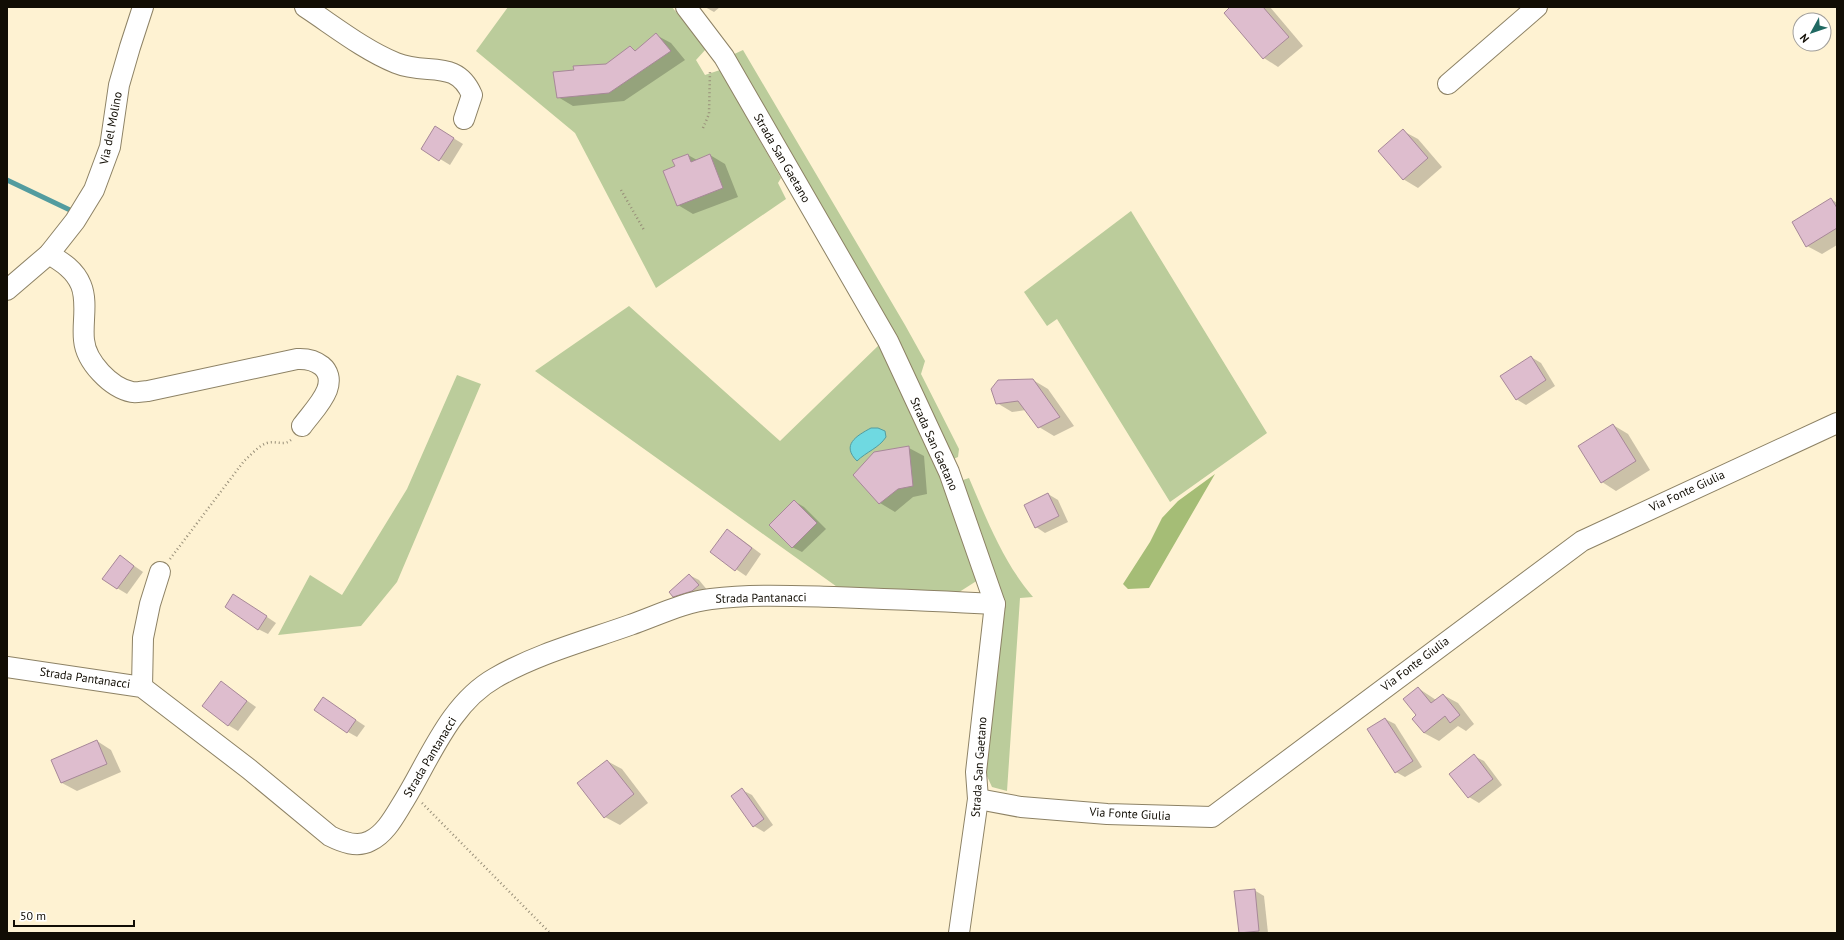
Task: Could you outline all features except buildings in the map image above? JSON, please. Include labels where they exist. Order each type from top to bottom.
[{"type":"street","name":"Via del Molino","points":[[7,290],[49,254],[65,234],[86,204],[103,170],[110,147],[119,85],[143,7]]},
{"type":"street","points":[[305,7],[381,56],[397,64],[414,69],[443,69],[451,71],[460,77],[468,85],[472,95],[464,119]]},
{"type":"street","name":"Strada San Gaetano","points":[[686,7],[724,56],[888,341],[949,472],[995,604],[976,772],[978,799],[959,933]]},
{"type":"street","points":[[1448,84],[1537,7]]},
{"type":"street","points":[[49,254],[66,265],[76,274],[84,299],[82,321],[84,343],[92,361],[106,378],[132,392],[148,391],[297,359],[308,358],[318,362],[325,368],[328,380],[327,390],[302,426]]},
{"type":"street","name":"Via Fonte Giulia","points":[[978,799],[1021,807],[1107,814],[1212,817],[1582,541],[1837,423]]},
{"type":"street","points":[[142,687],[143,638],[150,604],[160,572]]},
{"type":"street","name":"Strada Pantanacci","points":[[7,667],[142,687],[250,769],[330,836],[343,842],[358,844],[368,842],[378,836],[393,819],[437,742],[458,712],[474,694],[492,680],[513,668],[542,656],[681,607],[709,599],[807,596],[995,604]]},
{"type":"path","points":[[703,128],[709,114],[710,68]]},
{"type":"path","points":[[621,190],[644,230]]},
{"type":"path","points":[[160,572],[244,462],[258,449],[268,443],[282,444],[291,441],[302,426]]},
{"type":"path","points":[[410,791],[550,933]]},
{"type":"green space","points":[[508,7],[672,7],[706,49],[696,60],[705,75],[720,70],[781,178],[778,183],[786,199],[656,288],[575,133],[476,51]]},
{"type":"green space","points":[[743,50],[925,361],[921,374],[959,449],[958,457],[951,460],[730,56]]},
{"type":"green space","points":[[1131,211],[1267,433],[1170,502],[1057,319],[1047,326],[1024,292]]},
{"type":"green space","points":[[629,306],[780,441],[880,344],[941,475],[978,580],[953,596],[840,589],[535,371]]},
{"type":"green space","points":[[457,375],[481,384],[397,582],[361,626],[278,635],[310,575],[342,595],[407,489]]},
{"type":"green space","points":[[1215,474],[1149,588],[1128,589],[1123,584],[1150,542],[1162,518],[1178,501]]},
{"type":"green space","points":[[969,478],[989,525],[1004,555],[1022,584],[1033,597],[1020,598],[1007,791],[992,787],[986,774],[1004,599],[960,481]]},
{"type":"water","points":[[871,428],[878,428],[885,431],[886,437],[880,444],[857,461],[852,455],[850,446],[860,434]]},
{"type":"waterway","points":[[7,180],[72,211]]}]
